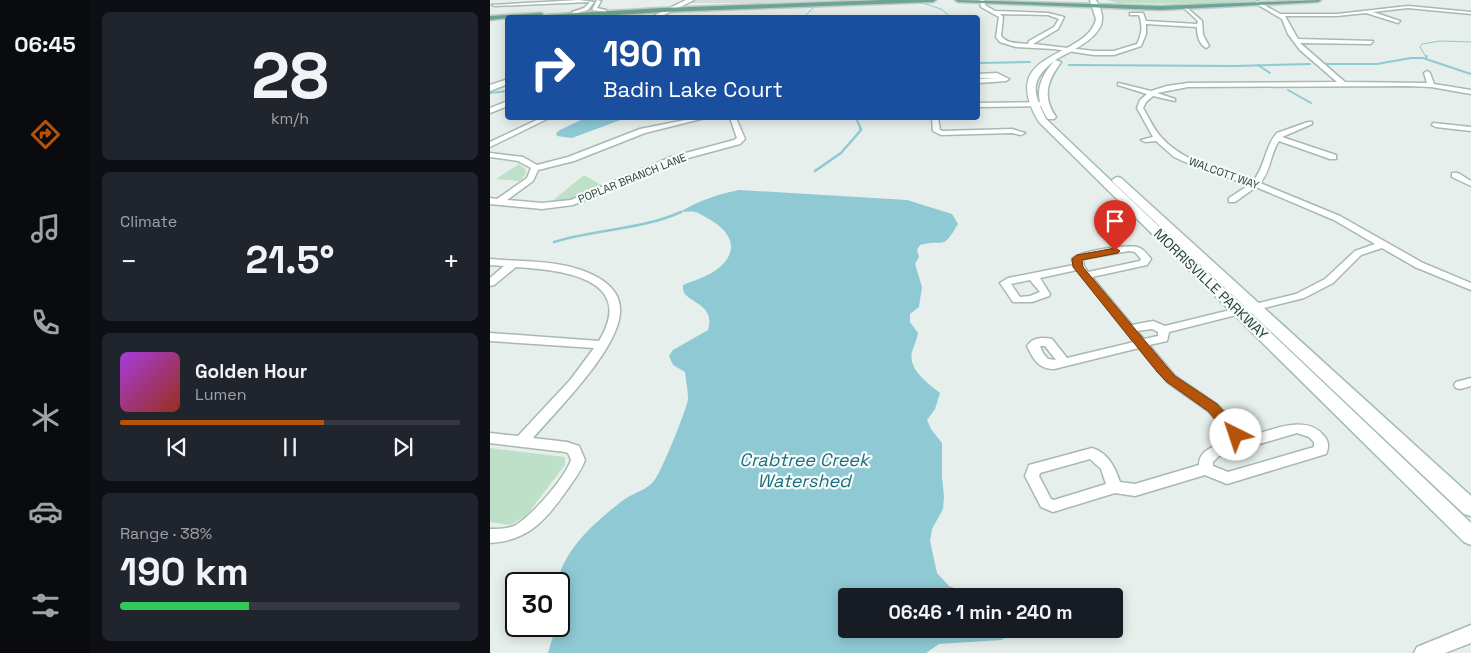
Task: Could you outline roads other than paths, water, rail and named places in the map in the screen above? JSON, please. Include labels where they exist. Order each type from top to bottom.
[{"type":"main road","points":[[657,15],[682,0]]},
{"type":"main road","points":[[652,15],[691,0]]},
{"type":"main road","points":[[546,15],[876,0]]},
{"type":"main road","points":[[572,15],[669,8],[934,0]]},
{"type":"main road","points":[[958,0],[1192,6],[1318,0]]},
{"type":"main road","points":[[1006,0],[1186,8],[1291,0]]},
{"type":"main road","points":[[1038,103],[1032,85],[1036,74],[1047,62],[1071,50],[1095,30],[1099,18],[1099,4]]},
{"type":"main road","points":[[490,19],[505,18]]},
{"type":"main road","points":[[490,19],[505,19]]},
{"type":"main road","points":[[490,88],[505,82]]},
{"type":"main road","name":"MORRISVILLE PARKWAY","points":[[1038,103],[1058,125],[1471,508]]},
{"type":"main road","name":"MORRISVILLE PARKWAY","points":[[1038,103],[1048,128],[1471,536]]},
{"type":"street","points":[[492,6],[503,0]]},
{"type":"street","points":[[982,0],[983,6],[1001,17],[998,36],[1000,40],[1011,44],[1111,54],[1133,48],[1142,41],[1144,22],[1141,14],[1132,14]]},
{"type":"street","points":[[574,13],[586,9],[589,1]]},
{"type":"street","points":[[492,6],[601,1]]},
{"type":"street","points":[[601,1],[594,9],[604,11]]},
{"type":"street","points":[[1259,3],[1286,20],[1291,34],[1308,55],[1344,85]]},
{"type":"street","points":[[1280,15],[1337,15],[1408,7],[1470,12]]},
{"type":"street","points":[[1186,8],[1198,19],[1200,35],[1206,46]]},
{"type":"street","points":[[1366,11],[1398,22]]},
{"type":"street","points":[[995,12],[1048,14],[1062,18],[1062,21],[1056,28],[1031,42],[1030,46]]},
{"type":"street","points":[[1144,22],[1200,26]]},
{"type":"street","points":[[1296,41],[1371,42]]},
{"type":"street","points":[[1427,73],[1431,85]]},
{"type":"street","points":[[980,76],[997,76],[1006,79],[980,81]]},
{"type":"street","points":[[1120,84],[1173,100]]},
{"type":"street","points":[[1151,94],[1167,88],[1188,85],[1431,85],[1471,92]]},
{"type":"street","name":"WALCOTT WAY","points":[[1151,94],[1142,102],[1140,110],[1158,139],[1183,158],[1255,184],[1337,218],[1432,271],[1471,287]]},
{"type":"street","points":[[980,104],[1038,103]]},
{"type":"street","points":[[490,111],[505,104]]},
{"type":"street","points":[[490,145],[542,120]]},
{"type":"street","points":[[535,168],[571,159],[643,131],[693,120]]},
{"type":"street","name":"POPLAR BRANCH LANE","points":[[494,202],[550,206],[582,199],[674,159],[737,142],[741,139],[734,120]]},
{"type":"street","points":[[935,120],[937,131],[941,133],[1012,131],[1021,133]]},
{"type":"street","points":[[1232,200],[1255,184],[1265,170],[1272,146],[1277,138],[1285,131],[1310,123]]},
{"type":"street","points":[[1436,125],[1471,129]]},
{"type":"street","points":[[1277,138],[1333,157]]},
{"type":"street","points":[[1145,140],[1158,139]]},
{"type":"street","points":[[490,155],[528,161],[535,168]]},
{"type":"street","points":[[490,208],[494,202],[530,179],[535,168]]},
{"type":"street","points":[[1455,175],[1471,184]]},
{"type":"street","points":[[1129,329],[1153,325],[1164,330],[1287,300],[1321,287],[1342,270],[1358,253],[1383,244]]},
{"type":"street","points":[[1033,276],[1082,271],[1142,263],[1146,259],[1138,250],[1129,248],[1077,259],[1082,271],[1141,345],[1171,379],[1213,408],[1244,443]]},
{"type":"street","points":[[490,262],[569,270],[585,275],[602,285],[611,296],[615,313],[612,328],[604,345],[522,442]]},
{"type":"street","points":[[490,283],[513,264]]},
{"type":"street","points":[[1064,362],[1141,345],[1163,338],[1164,330]]},
{"type":"street","points":[[490,337],[604,345]]},
{"type":"street","points":[[1115,487],[1108,466],[1092,453],[1034,469],[1032,476],[1046,503],[1053,506],[1115,487],[1135,490],[1206,469],[1227,478],[1321,450],[1321,441],[1314,433],[1297,428],[1244,443],[1209,456],[1206,460],[1206,469]]},
{"type":"street","points":[[490,438],[567,447],[574,450],[578,460],[576,466],[530,525],[510,535],[490,536]]},
{"type":"street","points":[[1423,653],[1471,634]]},
{"type":"water","points":[[581,120],[621,120],[572,138],[557,136],[556,133]]},
{"type":"water","name":"Crabtree Creek Watershed","points":[[739,190],[907,200],[952,214],[958,224],[949,238],[943,242],[920,245],[917,250],[919,257],[915,264],[922,287],[919,307],[910,314],[910,322],[918,333],[912,352],[913,365],[920,376],[940,393],[935,409],[927,420],[931,429],[942,443],[944,497],[943,509],[932,529],[930,541],[937,573],[949,586],[954,588],[838,588],[838,638],[1006,638],[1001,640],[939,644],[926,653],[548,653],[553,637],[570,637],[570,572],[561,572],[566,559],[593,525],[625,499],[645,489],[654,481],[679,427],[688,399],[685,372],[673,365],[669,356],[673,350],[708,330],[709,320],[703,308],[687,296],[683,285],[715,271],[724,263],[731,250],[729,238],[721,227],[701,214],[680,212],[708,198]]},
{"type":"waterway","points":[[919,2],[941,9],[948,15]]},
{"type":"waterway","points":[[806,15],[814,7]]},
{"type":"waterway","points":[[1426,57],[1420,47],[1422,44],[1440,41],[1471,42]]},
{"type":"waterway","points":[[1327,64],[1377,64],[1411,58],[1423,58],[1471,74]]},
{"type":"waterway","points":[[980,63],[1030,62]]},
{"type":"waterway","points":[[1259,65],[1310,64]]},
{"type":"waterway","points":[[1069,65],[1259,65]]},
{"type":"waterway","points":[[1259,65],[1270,73]]},
{"type":"waterway","points":[[1288,90],[1311,103]]},
{"type":"waterway","points":[[490,93],[505,91]]},
{"type":"waterway","points":[[857,120],[861,129]]},
{"type":"waterway","points":[[815,171],[841,153],[861,130],[860,128]]},
{"type":"waterway","points":[[554,242],[586,234],[634,226],[681,212]]}]
